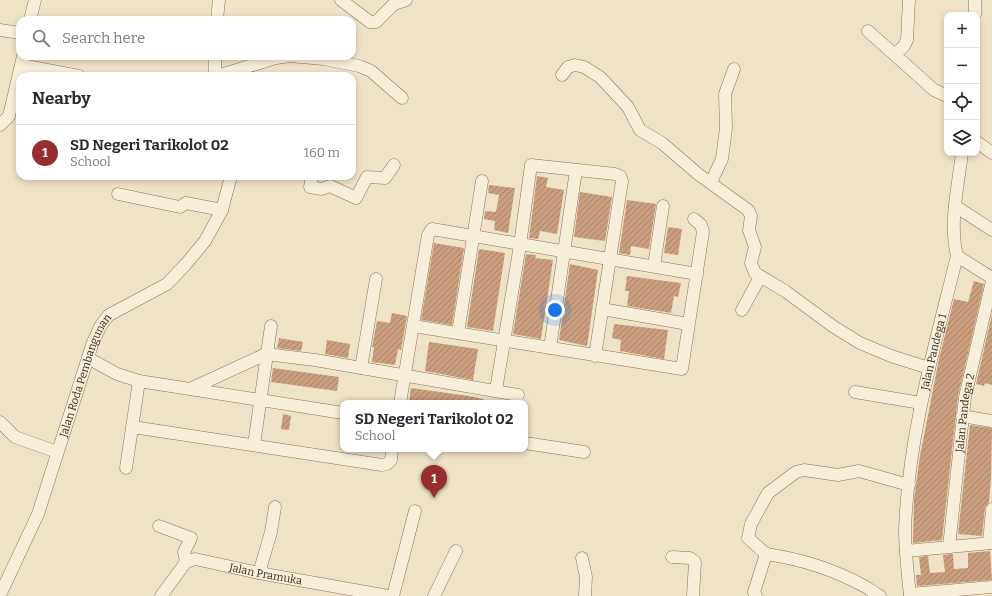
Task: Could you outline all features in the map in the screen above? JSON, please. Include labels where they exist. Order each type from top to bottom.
[{"type":"street","points":[[31,16],[35,0]]},
{"type":"street","points":[[217,16],[219,0]]},
{"type":"street","points":[[341,0],[370,22],[376,22],[394,4],[406,0]]},
{"type":"street","points":[[895,54],[904,46],[907,40],[909,0]]},
{"type":"street","points":[[975,0],[976,12]]},
{"type":"street","points":[[0,30],[16,32]]},
{"type":"street","points":[[868,31],[934,90],[944,95]]},
{"type":"street","points":[[215,60],[216,72]]},
{"type":"street","points":[[229,72],[269,60]]},
{"type":"street","points":[[329,60],[359,66],[371,71],[402,98]]},
{"type":"street","points":[[19,72],[22,61],[64,72]]},
{"type":"street","points":[[562,75],[568,67],[575,65],[584,67],[600,77],[628,107],[640,130],[654,138],[750,213],[749,230],[755,247],[751,263],[755,273],[760,277],[785,290],[834,327],[860,343],[891,356],[929,368]]},
{"type":"street","points":[[711,182],[722,159],[726,128],[724,94],[734,69]]},
{"type":"street","points":[[0,125],[9,116],[16,86]]},
{"type":"street","points":[[980,144],[992,153]]},
{"type":"street","name":"Jalan Pandega 1","points":[[910,595],[905,530],[909,485],[921,404],[957,256],[953,240],[955,206],[962,156]]},
{"type":"street","points":[[311,180],[310,187],[322,189],[330,186],[356,198],[368,177],[385,178],[394,165]]},
{"type":"street","points":[[496,390],[520,245],[530,165],[615,174],[620,176],[622,181],[595,356]]},
{"type":"street","points":[[550,348],[562,252],[576,170]]},
{"type":"street","name":"Jalan Roda Pembangunan","points":[[2,595],[38,514],[88,358],[100,326],[109,315],[167,284],[186,264],[205,241],[222,210],[230,180]]},
{"type":"street","points":[[458,333],[482,181]]},
{"type":"street","points":[[118,194],[180,207],[186,203],[222,210]]},
{"type":"street","points":[[654,266],[663,206]]},
{"type":"street","points":[[955,206],[992,230]]},
{"type":"street","points":[[413,326],[682,369],[703,232],[701,225],[694,219]]},
{"type":"street","points":[[400,400],[429,231],[435,228],[520,245],[697,274]]},
{"type":"street","points":[[957,256],[992,278]]},
{"type":"street","points":[[742,310],[760,277]]},
{"type":"street","points":[[361,368],[376,279]]},
{"type":"street","name":"Jalan Pandega 2","points":[[950,547],[962,416],[992,281]]},
{"type":"street","points":[[602,310],[688,324]]},
{"type":"street","points":[[254,445],[266,354],[272,326]]},
{"type":"street","points":[[190,389],[266,354],[518,394]]},
{"type":"street","points":[[88,358],[117,374],[139,381],[340,412]]},
{"type":"street","points":[[126,468],[139,381]]},
{"type":"street","points":[[855,392],[921,404]]},
{"type":"street","points":[[962,416],[992,421]]},
{"type":"street","points":[[0,422],[15,437],[57,452]]},
{"type":"street","points":[[133,427],[382,465],[387,464],[391,460],[392,452]]},
{"type":"street","points":[[528,443],[584,452]]},
{"type":"street","points":[[880,596],[865,586],[818,564],[766,554],[748,538],[750,526],[768,493],[796,472],[804,470],[838,475],[859,471],[909,485]]},
{"type":"street","points":[[259,573],[271,532],[275,506]]},
{"type":"street","points":[[906,551],[991,543],[992,509]]},
{"type":"street","points":[[393,596],[415,510]]},
{"type":"street","points":[[159,526],[191,538],[184,552],[186,562],[161,596]]},
{"type":"street","points":[[434,596],[456,551]]},
{"type":"street","points":[[756,596],[754,592],[766,554]]},
{"type":"street","points":[[672,557],[693,559],[695,562],[693,596]]},
{"type":"street","points":[[582,558],[586,577],[585,596]]},
{"type":"street","name":"Jalan Pramuka","points":[[186,562],[195,559],[362,594],[388,596]]},
{"type":"street","points":[[910,595],[992,587]]},
{"type":"building","points":[[537,176],[548,178],[546,187],[564,190],[557,234],[540,231],[538,239],[529,238]]},
{"type":"building","points":[[489,185],[515,188],[508,233],[494,230],[495,221],[484,219],[485,211],[496,212],[499,195],[488,193]]},
{"type":"building","points":[[580,192],[612,197],[605,241],[574,237]]},
{"type":"building","points":[[627,200],[656,204],[649,249],[631,246],[630,255],[619,253]]},
{"type":"building","points":[[668,227],[682,229],[678,255],[664,253]]},
{"type":"building","points":[[434,243],[464,248],[452,325],[421,320]]},
{"type":"building","points":[[479,249],[505,253],[493,331],[467,327]]},
{"type":"building","points":[[526,254],[536,255],[535,258],[553,260],[541,339],[513,334]]},
{"type":"building","points":[[570,264],[598,270],[587,346],[559,340]]},
{"type":"building","points":[[627,276],[681,283],[678,297],[674,296],[671,313],[627,306],[629,291],[625,291]]},
{"type":"building","points":[[974,281],[984,284],[958,396],[942,540],[913,543],[914,499],[920,456],[939,359],[954,299],[968,302]]},
{"type":"building","points":[[392,313],[407,316],[401,350],[398,349],[395,365],[372,362],[374,347],[372,347],[377,321],[390,323]]},
{"type":"building","points":[[992,314],[992,385],[985,383],[984,386],[976,384]]},
{"type":"building","points":[[614,324],[668,330],[664,359],[620,351],[621,340],[612,338]]},
{"type":"building","points":[[279,338],[303,342],[301,351],[277,348]]},
{"type":"building","points":[[327,340],[350,344],[348,358],[325,354]]},
{"type":"building","points":[[429,342],[478,349],[473,380],[425,371]]},
{"type":"building","points":[[273,368],[339,377],[337,391],[271,382]]},
{"type":"building","points":[[411,388],[483,399],[483,400],[409,400]]},
{"type":"building","points":[[283,414],[291,416],[289,430],[281,429]]},
{"type":"building","points":[[970,425],[992,428],[989,502],[985,508],[982,536],[958,534]]},
{"type":"building","points":[[990,551],[992,580],[917,586],[916,575],[921,575],[919,557],[928,556],[930,573],[945,572],[943,555],[953,554],[954,569],[968,568],[968,553]]},
{"type":"place","name":"SD Negeri Tarikolot 02","points":[[434,498]]}]
